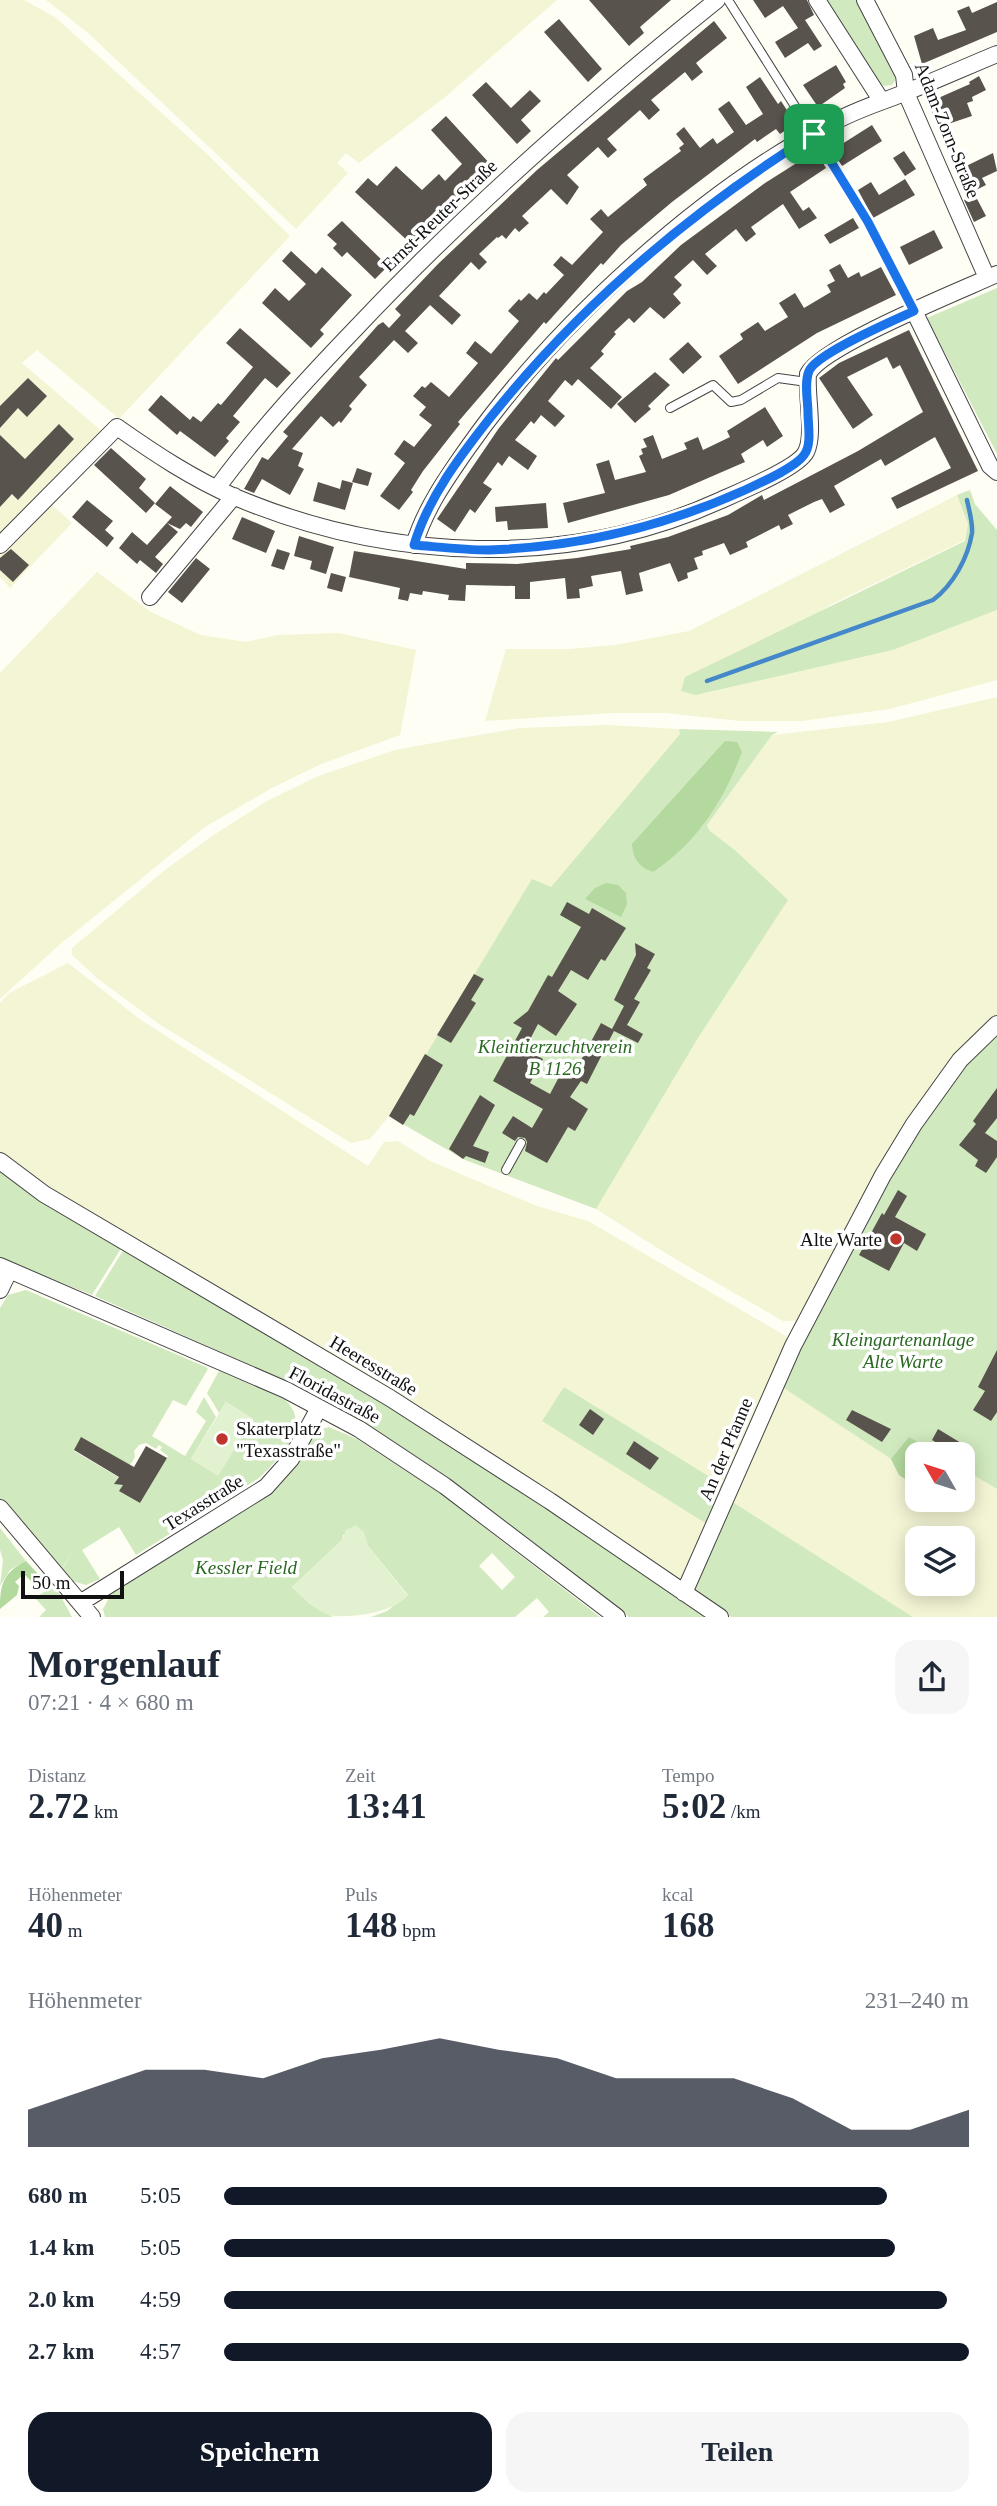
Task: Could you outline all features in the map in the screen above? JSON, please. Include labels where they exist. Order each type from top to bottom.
[{"type":"street","name":"Ernst-Reuter-Straße","points":[[217,488],[244,451],[286,403],[434,248],[567,124],[718,0]]},
{"type":"street","points":[[817,0],[881,100]]},
{"type":"street","name":"Adam-Zorn-Straße","points":[[865,0],[904,75],[906,93],[992,276]]},
{"type":"street","points":[[414,545],[420,525],[444,481],[520,381],[575,321],[695,215],[756,170],[814,134],[881,100],[906,93],[997,54]]},
{"type":"street","points":[[0,545],[117,427],[161,458],[233,496],[286,517],[333,530],[414,545],[486,550],[551,546],[608,537],[712,505],[754,486],[804,456],[808,444],[807,382],[811,368],[820,360],[914,311],[992,276]]},
{"type":"street","points":[[914,311],[990,466],[997,472]]},
{"type":"street","points":[[150,597],[233,496]]},
{"type":"street","name":"An der Pfanne","points":[[684,1593],[805,1322],[841,1256],[914,1124],[960,1060],[997,1024]]},
{"type":"street","name":"Heeresstraße","points":[[0,1161],[44,1194],[461,1443],[720,1617]]},
{"type":"street","points":[[0,1290],[4,1269]]},
{"type":"street","name":"Floridastraße","points":[[4,1269],[286,1390],[359,1429],[427,1473],[617,1617]]},
{"type":"street","name":"Texasstraße","points":[[80,1603],[266,1487],[291,1459],[319,1408]]},
{"type":"street","points":[[0,1508],[92,1617]]},
{"type":"lane","points":[[728,0],[868,222],[914,311]]},
{"type":"lane","points":[[670,408],[713,385],[731,402],[741,400],[778,378],[807,382]]},
{"type":"lane","points":[[506,1170],[521,1143]]},
{"type":"green space","points":[[0,0],[24,0],[55,17],[205,152],[290,236],[119,419],[37,350],[22,363],[111,439],[51,504],[72,523],[10,588],[0,577]]},
{"type":"green space","points":[[46,0],[557,0],[444,98],[359,163],[346,153],[337,163],[348,173],[296,229],[88,33]]},
{"type":"green space","points":[[827,0],[859,0],[899,74],[892,85],[884,86],[879,82]]},
{"type":"green space","points":[[997,288],[997,454],[927,318]]},
{"type":"green space","points":[[970,490],[975,504],[997,530],[997,610],[893,650],[696,695],[681,691],[685,677],[965,541],[968,524],[957,495]]},
{"type":"green space","points":[[957,495],[968,524],[965,540],[830,605],[697,695],[893,650],[997,610],[997,680],[890,709],[802,721],[740,721],[666,713],[614,713],[485,721],[506,649],[569,649],[615,645],[689,631]]},
{"type":"green space","points":[[97,572],[151,612],[201,635],[246,642],[278,635],[339,633],[416,650],[400,735],[319,765],[272,788],[205,827],[58,946],[0,999],[0,673]]},
{"type":"green space","points":[[997,697],[997,1016],[967,1042],[943,1071],[806,1310],[795,1321],[783,1321],[675,1259],[596,1209],[698,1038],[787,901],[736,851],[708,829],[707,825],[772,735],[888,722]]},
{"type":"green space","points":[[607,725],[679,729],[680,734],[551,887],[532,880],[389,1116],[370,1139],[351,1143],[159,1024],[98,979],[72,955],[72,948],[165,870],[265,802],[318,776],[395,750],[455,739],[520,728]]},
{"type":"green space","name":"Kleintierzuchtverein B 1126","points":[[679,729],[778,732],[772,735],[707,825],[709,830],[736,851],[788,900],[698,1038],[596,1209],[465,1160],[389,1116],[532,879],[551,887],[680,734]]},
{"type":"green space","points":[[725,741],[737,742],[742,752],[718,803],[683,848],[653,872],[644,868],[635,858],[632,844]]},
{"type":"green space","points":[[606,883],[618,885],[626,893],[627,904],[621,917],[585,899],[595,888]]},
{"type":"green space","points":[[68,963],[141,1020],[368,1166],[384,1142],[398,1141],[430,1161],[537,1206],[588,1221],[786,1336],[789,1343],[728,1488],[564,1387],[543,1421],[710,1526],[684,1578],[677,1581],[47,1189],[0,1153],[0,1003],[9,993]]},
{"type":"green space","name":"Kleingartenanlage Alte Warte","points":[[997,1031],[997,1489],[975,1476],[975,1442],[905,1442],[905,1479],[899,1475],[891,1459],[779,1385],[916,1126],[968,1058]]},
{"type":"green space","points":[[0,1169],[122,1247],[92,1295],[0,1258]]},
{"type":"green space","points":[[124,1249],[470,1455],[709,1617],[629,1617],[451,1480],[366,1424],[293,1384],[95,1296]]},
{"type":"green space","points":[[26,1290],[206,1367],[208,1369],[186,1406],[173,1400],[152,1436],[185,1456],[206,1421],[196,1412],[204,1397],[216,1417],[191,1459],[218,1475],[253,1419],[226,1402],[219,1413],[207,1393],[219,1371],[284,1399],[296,1419],[291,1441],[259,1478],[136,1555],[119,1527],[82,1550],[100,1579],[86,1585],[72,1581],[62,1570],[74,1548],[62,1569],[0,1499],[0,1308],[8,1295]],"holes":[[[81,1438],[130,1465],[135,1457],[134,1451],[139,1445],[146,1443],[156,1449],[159,1445],[162,1447],[160,1450],[168,1456],[140,1503],[120,1491],[123,1485],[115,1484],[118,1477],[74,1451]]]},
{"type":"green space","points":[[779,1385],[891,1459],[899,1475],[905,1479],[905,1512],[975,1512],[975,1476],[997,1489],[997,1617],[913,1617],[731,1501]]},
{"type":"green space","points":[[564,1387],[728,1488],[710,1526],[542,1421]]},
{"type":"green space","name":"Skaterplatz \"Texasstraße\"","points":[[226,1402],[253,1419],[218,1476],[191,1459]]},
{"type":"green space","name":"Kessler Field","points":[[329,1427],[357,1439],[441,1494],[600,1617],[543,1617],[549,1612],[537,1598],[515,1617],[371,1617],[387,1611],[408,1595],[368,1546],[365,1537],[343,1535],[342,1540],[292,1587],[310,1604],[333,1617],[105,1617],[103,1609],[111,1594],[273,1491],[290,1472],[315,1431]],"holes":[[[492,1553],[515,1577],[502,1590],[479,1566]]]},
{"type":"green space","points":[[909,1437],[918,1442],[905,1442],[905,1479],[899,1475],[891,1459]]},
{"type":"green space","points":[[731,1501],[913,1617],[731,1617],[696,1593],[693,1585]]},
{"type":"green space","points":[[356,1525],[364,1532],[368,1546],[408,1596],[401,1602],[373,1613],[332,1616],[316,1608],[292,1587],[342,1540],[346,1530]]},
{"type":"green space","points":[[0,1528],[26,1561],[10,1570],[0,1586],[3,1560]]},
{"type":"green space","points":[[26,1561],[40,1576],[31,1581],[24,1574],[15,1582],[19,1586],[17,1595],[0,1609],[4,1580],[12,1570]]},
{"type":"green space","points":[[50,1588],[59,1593],[72,1617],[39,1617],[46,1610],[35,1598]]},
{"type":"building","points":[[589,0],[671,0],[640,27],[644,33],[629,46]]},
{"type":"building","points":[[753,0],[807,0],[814,15],[805,20],[822,46],[814,51],[808,43],[785,58],[775,42],[798,28],[783,6],[765,18]]},
{"type":"building","points":[[997,2],[997,32],[922,64],[914,36],[933,28],[938,40],[966,30],[957,11],[969,6],[972,13]]},
{"type":"building","points":[[559,19],[602,69],[588,82],[544,32]]},
{"type":"building","points":[[714,21],[727,38],[696,63],[703,72],[692,81],[685,72],[651,100],[660,110],[649,120],[640,110],[607,139],[617,150],[608,158],[598,147],[567,175],[579,187],[567,205],[551,189],[522,216],[529,223],[519,232],[515,228],[506,239],[502,235],[497,237],[479,254],[487,262],[479,270],[471,262],[439,296],[461,315],[452,325],[430,305],[405,331],[418,343],[408,353],[394,340],[359,377],[367,385],[349,406],[352,409],[341,423],[339,421],[333,427],[321,416],[292,449],[303,453],[298,466],[304,469],[290,495],[262,479],[254,493],[244,489],[262,457],[268,460],[288,436],[283,432],[378,325],[383,322],[389,328],[401,315],[395,309],[438,264],[537,170]]},
{"type":"building","points":[[836,65],[846,82],[843,84],[845,88],[818,107],[803,85]]},
{"type":"building","points":[[979,76],[986,90],[972,97],[973,101],[967,103],[972,116],[948,124],[943,114],[935,118],[927,103],[970,84],[969,82]]},
{"type":"building","points":[[760,77],[778,104],[781,101],[792,118],[785,122],[789,128],[780,134],[776,129],[757,142],[755,139],[621,245],[603,265],[601,263],[546,324],[544,322],[458,422],[460,424],[423,471],[411,490],[413,492],[399,510],[380,496],[405,463],[394,454],[404,440],[414,447],[432,425],[419,415],[426,407],[413,396],[422,386],[425,388],[431,382],[449,397],[478,363],[466,353],[475,341],[491,354],[519,321],[508,311],[529,293],[537,300],[544,292],[546,294],[564,275],[553,265],[561,256],[572,265],[603,232],[590,219],[601,209],[608,217],[647,185],[643,179],[681,151],[679,148],[684,144],[676,134],[684,127],[700,148],[713,138],[717,144],[734,132],[718,109],[729,101],[746,125],[763,114],[746,87]]},
{"type":"building","points":[[486,82],[511,108],[530,90],[541,101],[521,120],[531,131],[517,144],[472,95]]},
{"type":"building","points":[[446,116],[492,166],[411,244],[355,192],[368,178],[377,186],[396,166],[422,190],[439,174],[445,181],[462,164],[431,130]]},
{"type":"building","points":[[872,125],[882,141],[842,166],[831,151]]},
{"type":"building","points":[[904,151],[916,169],[905,176],[893,158]]},
{"type":"building","points":[[993,153],[997,171],[982,178],[986,185],[976,190],[964,167]]},
{"type":"building","points":[[811,154],[815,162],[820,158],[826,168],[790,192],[803,211],[809,207],[817,218],[799,229],[783,204],[751,227],[756,234],[746,242],[736,229],[705,254],[717,266],[707,275],[693,260],[674,277],[682,285],[673,294],[681,303],[664,319],[650,307],[634,323],[629,318],[614,332],[616,334],[601,351],[604,354],[590,368],[622,397],[611,409],[578,379],[572,386],[565,380],[548,401],[565,416],[555,427],[541,415],[534,424],[531,421],[515,440],[537,456],[528,470],[509,456],[502,466],[498,462],[483,483],[492,489],[475,513],[470,509],[455,532],[437,519],[499,428],[556,358],[558,360],[627,291],[642,282],[681,245],[765,183]]},
{"type":"building","points":[[905,179],[915,195],[873,218],[858,190],[871,182],[879,195]]},
{"type":"building","points":[[975,195],[986,216],[974,222],[964,200]]},
{"type":"building","points":[[853,218],[859,228],[830,244],[824,235]]},
{"type":"building","points":[[342,221],[388,266],[375,279],[347,252],[342,257],[333,248],[337,244],[327,235]]},
{"type":"building","points":[[934,230],[943,248],[909,265],[900,247]]},
{"type":"building","points":[[291,251],[316,274],[322,267],[352,295],[320,330],[324,334],[311,348],[262,303],[275,288],[289,301],[306,284],[282,261]]},
{"type":"building","points":[[840,264],[848,278],[859,272],[861,277],[881,267],[896,295],[817,333],[738,384],[719,356],[743,339],[740,334],[758,322],[765,331],[788,317],[779,303],[795,293],[804,308],[831,292],[827,285],[835,281],[829,270]]},
{"type":"building","points":[[240,328],[291,373],[277,388],[265,378],[233,416],[240,422],[215,457],[180,431],[177,435],[148,410],[161,395],[190,420],[193,416],[201,422],[218,403],[221,405],[253,367],[226,343]]},
{"type":"building","points":[[909,330],[978,471],[897,509],[891,498],[951,468],[935,437],[885,466],[881,459],[834,486],[845,505],[830,513],[822,499],[788,515],[793,524],[781,530],[779,525],[746,542],[748,547],[730,555],[724,543],[702,551],[703,555],[694,558],[698,569],[687,573],[688,578],[678,582],[670,563],[639,573],[643,591],[626,595],[621,571],[591,576],[593,586],[579,589],[580,598],[567,599],[565,578],[530,582],[530,599],[515,599],[515,586],[466,585],[465,601],[448,600],[449,595],[423,591],[422,595],[410,593],[408,601],[398,599],[400,588],[349,577],[354,551],[466,569],[466,563],[517,564],[577,558],[631,549],[630,546],[668,537],[728,515],[762,495],[764,500],[858,451],[923,412],[900,365],[893,369],[887,357],[847,377],[873,415],[853,429],[819,378],[839,363]]},
{"type":"building","points":[[688,342],[702,357],[683,374],[669,359]]},
{"type":"building","points":[[655,372],[670,385],[648,406],[651,409],[635,423],[617,404]]},
{"type":"building","points":[[28,378],[47,396],[27,417],[18,408],[0,428],[0,406]]},
{"type":"building","points":[[765,407],[783,436],[767,447],[763,440],[741,454],[745,462],[669,495],[568,523],[563,503],[605,493],[596,464],[609,460],[615,480],[646,472],[639,456],[643,454],[641,449],[647,447],[643,439],[653,435],[662,459],[687,449],[684,443],[698,437],[703,450],[730,437],[727,431]]},
{"type":"building","points":[[59,424],[74,439],[18,500],[12,494],[0,507],[0,435],[25,459]]},
{"type":"building","points":[[111,448],[146,479],[139,488],[155,503],[146,513],[94,465]]},
{"type":"building","points":[[357,468],[372,473],[368,486],[352,482]]},
{"type":"building","points":[[342,480],[353,483],[345,510],[313,501],[318,482],[340,489]]},
{"type":"building","points":[[170,486],[203,512],[191,527],[186,523],[180,529],[167,523],[178,532],[155,557],[163,564],[156,573],[140,560],[137,564],[119,548],[132,532],[147,545],[172,517],[155,504]]},
{"type":"building","points":[[87,500],[113,521],[105,530],[114,538],[107,547],[72,517]]},
{"type":"building","points":[[546,503],[548,528],[508,530],[507,521],[496,522],[495,507]]},
{"type":"building","points":[[242,517],[275,531],[266,553],[232,539]]},
{"type":"building","points":[[299,536],[334,547],[326,574],[310,569],[312,561],[294,556]]},
{"type":"building","points":[[11,549],[29,565],[13,582],[0,570],[0,558]]},
{"type":"building","points":[[277,549],[290,553],[284,570],[271,566]]},
{"type":"building","points":[[196,558],[210,569],[182,603],[168,592]]},
{"type":"building","points":[[331,573],[346,577],[342,592],[327,588]]},
{"type":"building","points":[[567,902],[589,914],[592,908],[626,928],[605,961],[601,959],[588,980],[571,970],[558,991],[577,1004],[556,1036],[538,1024],[525,1049],[543,1059],[530,1083],[550,1094],[568,1060],[579,1064],[601,1023],[612,1029],[624,1006],[614,1000],[636,955],[635,943],[655,954],[647,968],[651,970],[634,999],[640,1002],[627,1025],[643,1034],[638,1043],[614,1031],[587,1084],[581,1081],[570,1097],[588,1109],[575,1131],[568,1127],[547,1163],[525,1151],[525,1138],[518,1137],[515,1141],[502,1133],[513,1116],[532,1128],[543,1109],[493,1081],[522,1028],[513,1023],[528,1011],[548,975],[552,977],[581,927],[560,915]]},
{"type":"building","points":[[474,974],[484,979],[471,1000],[476,1003],[451,1043],[437,1035]]},
{"type":"building","points":[[425,1054],[443,1065],[414,1116],[410,1114],[403,1125],[389,1116]]},
{"type":"building","points":[[997,1088],[997,1118],[985,1133],[997,1141],[997,1157],[986,1173],[975,1166],[978,1160],[959,1145],[976,1124],[973,1121]]},
{"type":"building","points":[[480,1095],[495,1105],[473,1146],[489,1152],[485,1163],[466,1156],[463,1159],[449,1149]]},
{"type":"building","name":"Alte Warte","points":[[898,1190],[907,1196],[895,1217],[926,1234],[917,1251],[904,1243],[889,1271],[859,1255]]},
{"type":"building","points":[[997,1350],[997,1412],[991,1421],[973,1410],[985,1391],[978,1387]]},
{"type":"building","points":[[590,1409],[604,1419],[593,1435],[579,1425]]},
{"type":"building","points":[[852,1410],[891,1429],[882,1442],[846,1420]]},
{"type":"building","points":[[938,1429],[959,1442],[935,1442],[932,1440]]},
{"type":"building","points":[[81,1437],[134,1467],[146,1446],[167,1458],[140,1503],[119,1491],[123,1485],[114,1484],[119,1477],[74,1450]]},
{"type":"building","points":[[634,1441],[659,1458],[650,1470],[626,1454]]},
{"type":"waterway","points":[[707,681],[933,600],[953,579],[967,552],[972,529],[967,500]]},
{"type":"place","name":"Alte Warte","points":[[896,1239]]},
{"type":"place","name":"Skaterplatz \"Texasstraße\"","points":[[222,1439]]},
{"type":"route","points":[[814,134],[868,222],[914,311],[860,337],[814,364],[807,382],[808,444],[804,456],[754,486],[712,505],[608,537],[551,546],[486,550],[414,545],[420,525],[444,481],[479,432],[520,381],[575,321],[695,215],[756,170],[814,134]]}]
